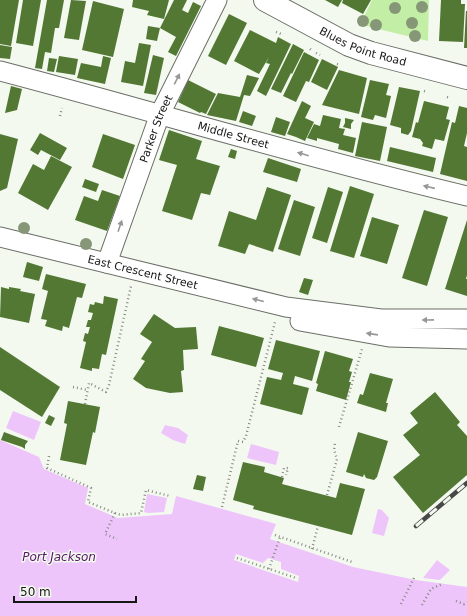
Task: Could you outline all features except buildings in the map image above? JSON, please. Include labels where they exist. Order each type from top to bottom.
[{"type":"street","name":"Parker Street","points":[[107,263],[160,114],[217,0]]},
{"type":"street","name":"Blues Point Road","points":[[265,0],[349,45],[467,78]]},
{"type":"street","name":"Middle Street","points":[[0,71],[380,176],[467,196]]},
{"type":"street","name":"East Crescent Street","points":[[0,237],[107,263],[280,314],[381,319],[467,319]]},
{"type":"street","points":[[280,314],[300,321],[389,337],[417,339],[467,339]]},
{"type":"path","points":[[276,32],[280,34]]},
{"type":"path","points":[[316,53],[320,55]]},
{"type":"path","points":[[60,116],[62,108]]},
{"type":"path","points":[[84,404],[86,390],[89,383],[106,392],[110,385],[132,285]]},
{"type":"path","points":[[222,507],[238,441],[243,442],[246,436],[280,314]]},
{"type":"path","points":[[339,427],[359,359]]},
{"type":"path","points":[[73,387],[86,390]]},
{"type":"path","points":[[327,495],[337,459],[334,450],[335,443]]},
{"type":"path","points":[[50,456],[47,468],[91,488],[88,502],[115,513],[121,515],[141,513],[146,490],[170,496]]},
{"type":"path","points":[[282,477],[284,468],[288,468],[286,475]]},
{"type":"path","points":[[115,513],[106,534],[117,539]]},
{"type":"path","points":[[312,548],[318,526]]},
{"type":"path","points":[[275,535],[352,562]]},
{"type":"path","points":[[269,569],[280,537]]},
{"type":"path","points":[[237,558],[296,578]]},
{"type":"path","points":[[401,604],[414,578]]},
{"type":"path","points":[[422,605],[431,589],[442,584]]},
{"type":"path","points":[[456,601],[466,604]]},
{"type":"green space","points":[[372,0],[429,0],[428,41],[370,27],[361,23]]},
{"type":"water","points":[[13,411],[41,422],[34,440],[6,428]]},
{"type":"water","points":[[165,425],[178,428],[188,435],[185,444],[173,440],[161,433]]},
{"type":"water","name":"Port Jackson","points":[[0,440],[39,457],[44,469],[88,488],[85,504],[118,518],[172,514],[176,496],[276,524],[270,539],[353,567],[416,580],[467,587],[467,616],[0,616]]},
{"type":"water","points":[[251,444],[279,452],[276,465],[247,458]]},
{"type":"water","points":[[147,494],[167,498],[164,512],[144,512]]},
{"type":"water","points":[[378,509],[382,510],[389,518],[384,536],[372,533]]},
{"type":"water","points":[[437,560],[450,570],[440,580],[423,578]]},
{"type":"pier","points":[[236,554],[263,563],[268,558],[281,562],[281,569],[299,576],[298,582],[234,560]]},
{"type":"railway","points":[[416,526],[467,483]]}]
